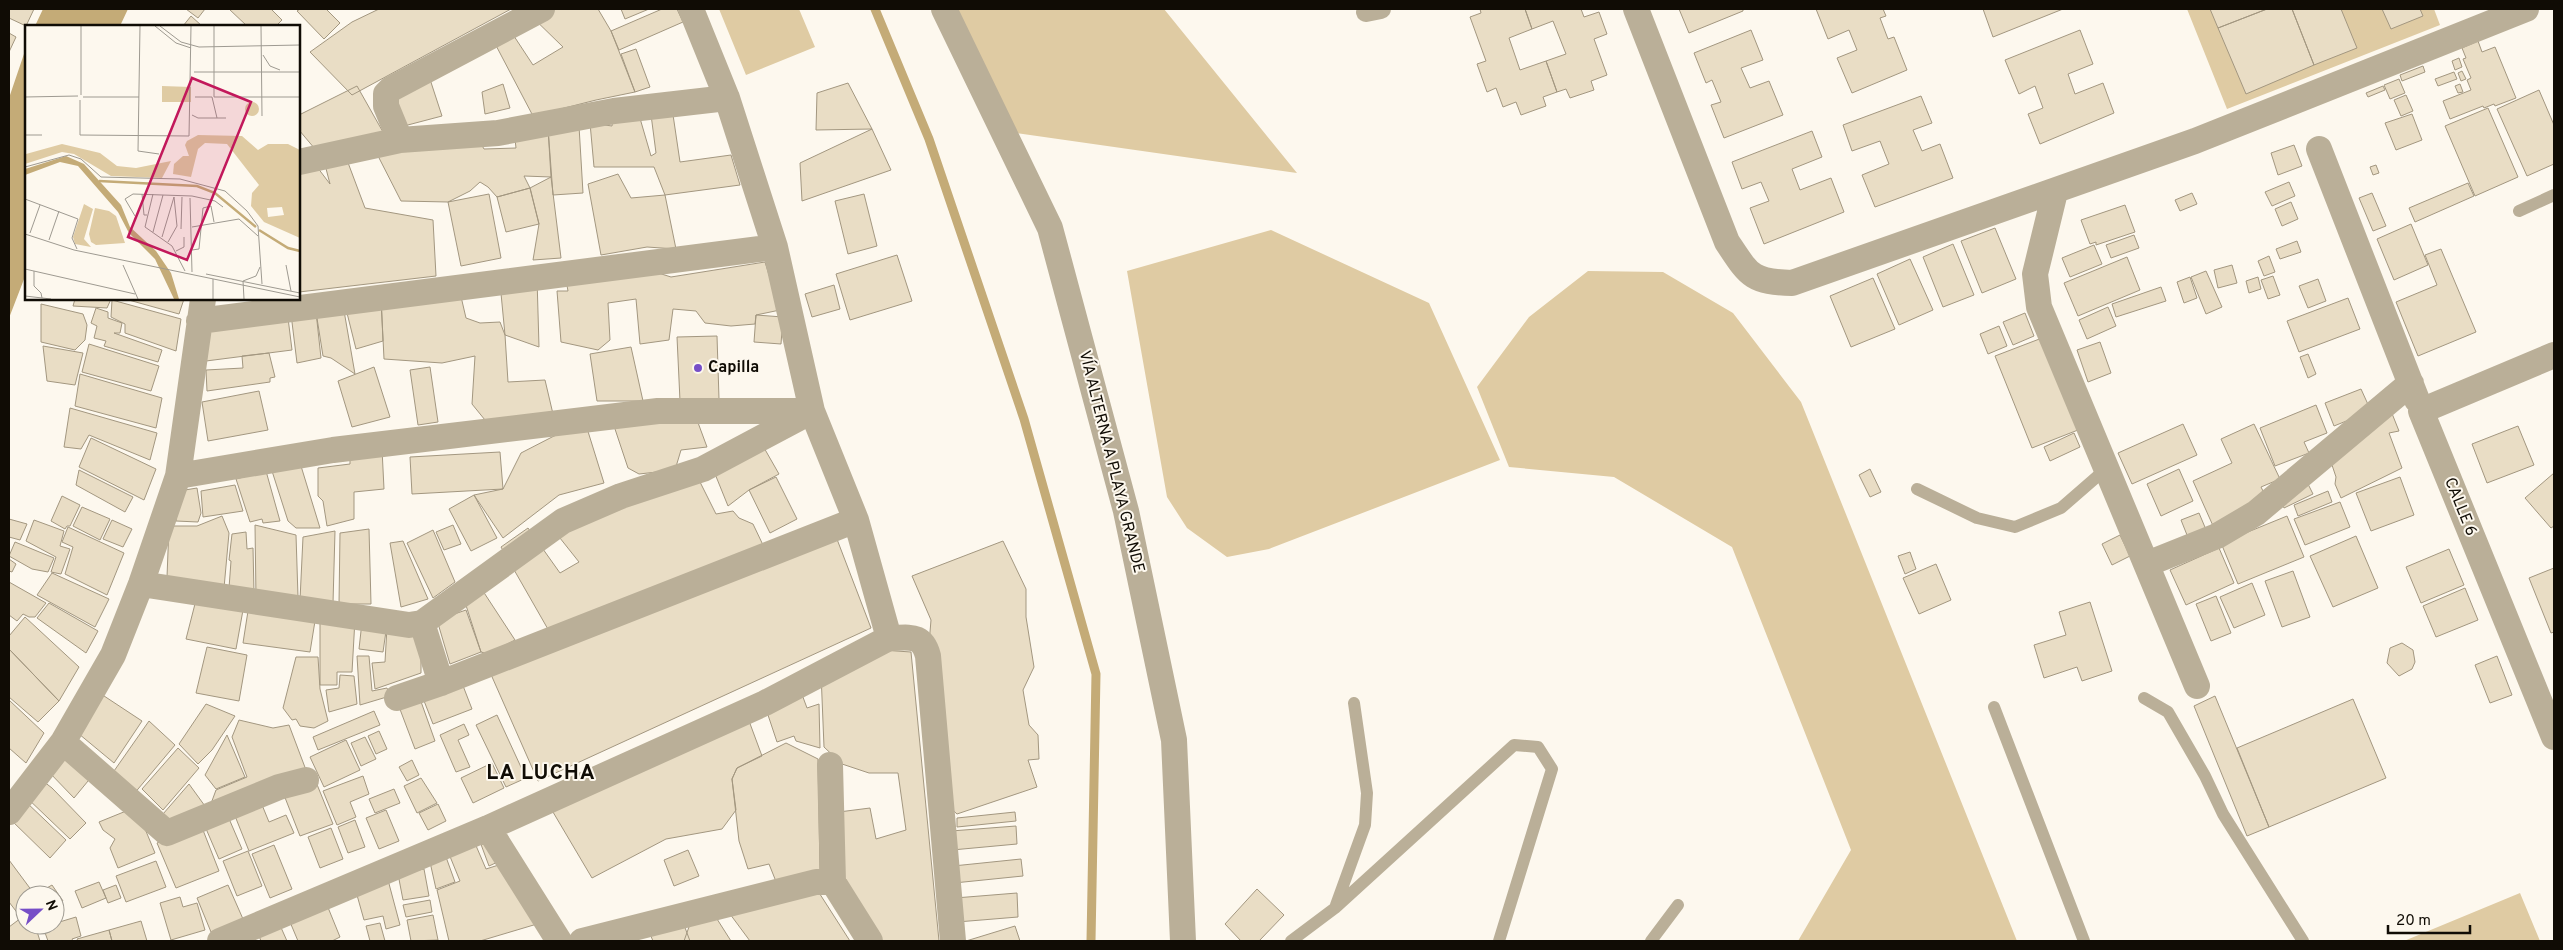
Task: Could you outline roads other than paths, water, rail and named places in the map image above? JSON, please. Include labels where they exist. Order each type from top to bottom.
[{"type":"street","points":[[400,140],[386,106],[386,94],[391,89],[542,9]]},
{"type":"street","points":[[691,9],[727,98],[775,247],[812,411],[856,520],[889,638]]},
{"type":"street","name":"VÍA ALTERNA A PLAYA GRANDE","points":[[944,9],[1050,228],[1126,511],[1174,740],[1182,941]]},
{"type":"street","points":[[1636,9],[1727,242],[1745,269],[1765,282],[1792,283],[2195,141],[2526,9]]},
{"type":"street","points":[[300,162],[400,140],[498,133],[614,111],[727,98]]},
{"type":"street","name":"CALLE 6","points":[[2319,149],[2421,411],[2554,737]]},
{"type":"street","points":[[2054,192],[2035,274],[2039,307],[2197,686]]},
{"type":"street","points":[[300,299],[775,247]]},
{"type":"street","points":[[9,812],[62,742],[113,656],[141,584],[178,476],[201,310],[292,300]]},
{"type":"street","points":[[2421,411],[2554,355]]},
{"type":"street","points":[[2147,564],[2217,536],[2256,514],[2410,383]]},
{"type":"street","points":[[178,476],[333,450],[658,411],[812,411]]},
{"type":"street","points":[[141,584],[409,625],[422,623],[563,520],[621,496],[703,469],[812,411]]},
{"type":"street","points":[[398,698],[441,683],[856,520]]},
{"type":"street","points":[[422,623],[441,683]]},
{"type":"street","points":[[220,941],[488,828],[765,703],[889,638],[917,638],[925,644],[928,656],[953,941]]},
{"type":"street","points":[[62,742],[167,833],[279,787],[306,780]]},
{"type":"street","points":[[830,765],[834,882],[870,941]]},
{"type":"street","points":[[488,828],[559,941]]},
{"type":"street","points":[[582,941],[816,882],[834,882]]},
{"type":"lane","points":[[2518,211],[2554,195]]},
{"type":"lane","points":[[1917,489],[1977,518],[2015,526],[2062,508],[2107,468]]},
{"type":"lane","points":[[2144,698],[2168,712],[2205,776],[2223,814],[2303,941]]},
{"type":"lane","points":[[1335,908],[1365,825],[1367,793],[1354,703]]},
{"type":"lane","points":[[1994,707],[2084,941]]},
{"type":"lane","points":[[1291,941],[1335,908],[1514,745],[1538,747],[1552,769],[1499,941]]},
{"type":"lane","points":[[1651,941],[1678,905]]},
{"type":"waterway","points":[[875,9],[929,139],[1024,419],[1096,674],[1091,941]]},
{"type":"place","name":"Capilla","points":[[698,368]]},
{"type":"district","name":"LA LUCHA","points":[[541,773]]}]
